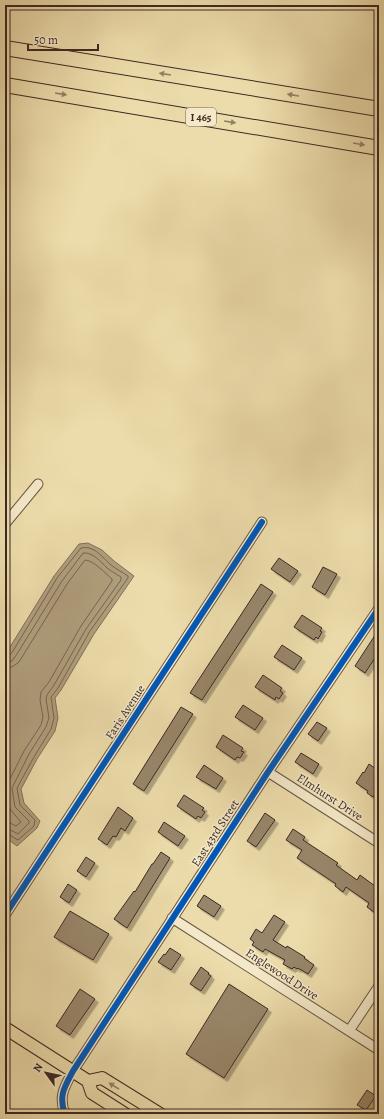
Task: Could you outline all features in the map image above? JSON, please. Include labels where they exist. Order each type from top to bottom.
[{"type":"highway","points":[[5,48],[379,109]]},
{"type":"highway","name":"I 465","points":[[5,85],[379,148]]},
{"type":"highway","points":[[332,101],[379,105]]},
{"type":"main road","points":[[5,1028],[88,1081],[92,1093],[125,1114]]},
{"type":"main road","points":[[88,1081],[102,1078],[160,1114]]},
{"type":"street","points":[[5,524],[38,484]]},
{"type":"street","name":"Faris Avenue","points":[[5,915],[262,522]]},
{"type":"street","name":"East 43rd Street","points":[[65,1114],[62,1094],[73,1071],[268,772],[378,608]]},
{"type":"street","name":"Elmhurst Drive","points":[[268,772],[379,843]]},
{"type":"street","name":"Englewood Drive","points":[[172,918],[379,1050]]},
{"type":"street","points":[[349,1031],[379,986]]},
{"type":"water","points":[[88,543],[102,550],[134,576],[94,634],[55,698],[58,718],[55,731],[37,759],[21,789],[24,803],[40,821],[37,828],[17,846],[5,837],[5,655],[54,576],[79,544]]},
{"type":"building","points":[[279,558],[298,571],[290,582],[271,569]]},
{"type":"building","points":[[323,567],[337,574],[325,595],[312,587]]},
{"type":"building","points":[[261,584],[273,592],[202,700],[190,693]]},
{"type":"building","points":[[302,615],[322,628],[320,631],[322,632],[318,639],[316,637],[314,640],[294,627]]},
{"type":"building","points":[[379,629],[379,652],[365,673],[355,666]]},
{"type":"building","points":[[282,645],[302,658],[294,670],[274,657]]},
{"type":"building","points":[[263,675],[282,688],[280,691],[283,693],[279,699],[276,697],[275,700],[255,687]]},
{"type":"building","points":[[243,705],[263,718],[255,730],[235,717]]},
{"type":"building","points":[[181,707],[193,714],[144,791],[133,784]]},
{"type":"building","points":[[317,722],[327,728],[318,741],[308,734]]},
{"type":"building","points":[[223,735],[243,748],[241,751],[244,752],[240,758],[237,757],[235,760],[216,747]]},
{"type":"building","points":[[301,753],[319,764],[313,774],[295,762]]},
{"type":"building","points":[[369,764],[379,771],[379,788],[373,797],[367,793],[368,791],[356,783]]},
{"type":"building","points":[[204,765],[223,778],[216,789],[196,777]]},
{"type":"building","points":[[184,795],[204,808],[202,810],[205,812],[201,818],[198,816],[196,819],[177,806]]},
{"type":"building","points":[[118,807],[133,818],[125,831],[121,828],[116,837],[113,836],[107,845],[98,839]]},
{"type":"building","points":[[265,813],[275,820],[256,847],[247,841]]},
{"type":"building","points":[[164,822],[185,836],[178,846],[158,832]]},
{"type":"building","points":[[293,829],[305,837],[303,840],[338,863],[336,865],[357,880],[360,875],[379,889],[379,907],[375,913],[367,907],[369,903],[346,887],[343,892],[335,886],[336,884],[297,858],[302,850],[286,840]]},
{"type":"building","points":[[161,852],[170,858],[127,928],[114,919],[134,891],[135,892]]},
{"type":"building","points":[[86,857],[95,863],[86,877],[77,871]]},
{"type":"building","points":[[68,884],[77,890],[69,903],[60,897]]},
{"type":"building","points":[[204,895],[221,906],[214,917],[197,906]]},
{"type":"building","points":[[70,911],[109,934],[93,960],[54,937]]},
{"type":"building","points":[[274,915],[285,922],[273,940],[286,948],[287,946],[305,957],[304,958],[314,965],[308,974],[298,968],[297,969],[294,967],[292,969],[283,964],[285,960],[265,949],[263,952],[252,945],[254,942],[250,939],[256,929],[262,933]]},
{"type":"building","points":[[170,948],[181,955],[171,970],[158,962]]},
{"type":"building","points":[[201,967],[211,976],[201,991],[190,984]]},
{"type":"building","points":[[229,984],[268,1009],[224,1078],[186,1054]]},
{"type":"building","points":[[80,989],[95,999],[70,1035],[56,1026]]},
{"type":"building","points":[[367,1090],[376,1096],[366,1110],[357,1105]]},
{"type":"cycle path","points":[[5,915],[262,522]]},
{"type":"cycle path","points":[[65,1114],[62,1096],[65,1086],[73,1071],[268,772],[379,608]]}]
